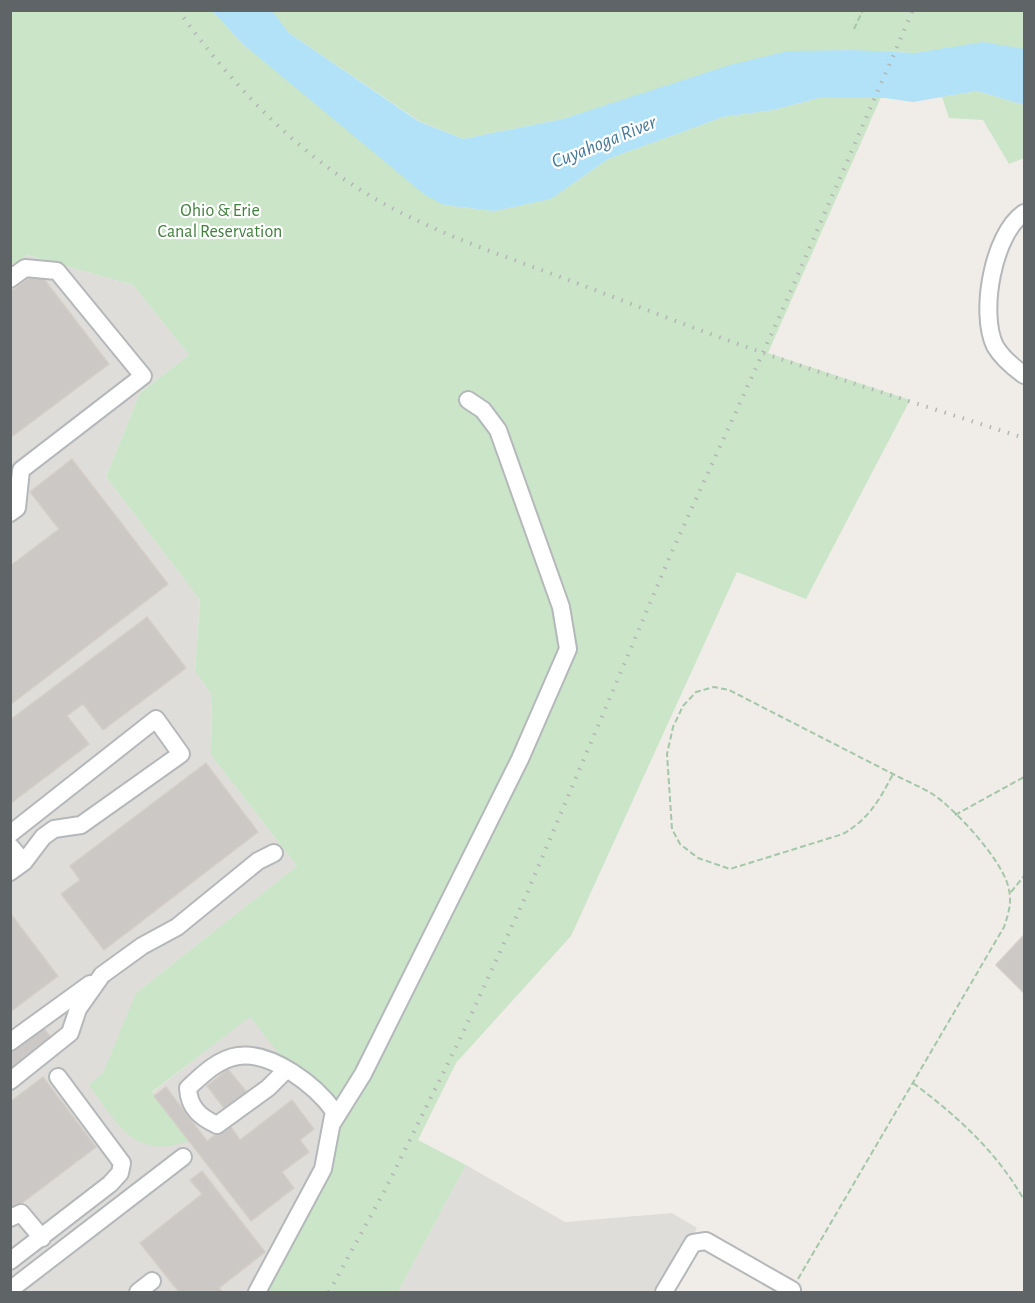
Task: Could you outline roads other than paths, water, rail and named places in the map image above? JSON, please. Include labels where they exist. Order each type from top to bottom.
[{"type":"lane","points":[[1024,213],[1003,238],[992,270],[989,317],[994,344],[1002,356],[1024,375]]},
{"type":"lane","points":[[10,279],[25,268],[57,271],[143,376],[21,470],[17,508],[10,513]]},
{"type":"lane","points":[[333,1122],[363,1074],[520,759],[568,649],[561,607],[498,430],[483,410],[468,400]]},
{"type":"lane","points":[[10,834],[156,719],[182,754],[81,825],[54,829],[43,837],[17,867]]},
{"type":"lane","points":[[10,846],[17,867]]},
{"type":"lane","points":[[10,1042],[142,946],[177,927],[258,861],[274,853]]},
{"type":"lane","points":[[10,1080],[70,1033],[78,1010],[102,975]]},
{"type":"lane","points":[[257,1293],[323,1169],[334,1111],[322,1094],[286,1070],[253,1056],[237,1056],[204,1073],[188,1088],[188,1099],[200,1117],[217,1125],[268,1088],[286,1070]]},
{"type":"lane","points":[[10,1261],[110,1184],[120,1173],[123,1163],[58,1077]]},
{"type":"lane","points":[[10,1290],[183,1157]]},
{"type":"lane","points":[[10,1218],[21,1213],[42,1238]]},
{"type":"lane","points":[[664,1293],[693,1243],[706,1241],[792,1290]]},
{"type":"lane","points":[[138,1293],[153,1281]]},
{"type":"water","name":"Cuyahoga River","points":[[212,11],[272,11],[289,33],[418,121],[463,139],[563,119],[730,65],[788,51],[854,50],[915,53],[983,42],[1024,49],[1024,105],[977,91],[913,102],[885,98],[819,98],[773,110],[723,117],[608,159],[551,199],[494,211],[444,205],[425,195],[244,45]]},
{"type":"railway","points":[[178,10],[236,83],[303,148],[353,185],[406,215],[492,252],[738,344],[1024,438]]},
{"type":"railway","points":[[329,1292],[385,1190],[460,1039],[528,891],[670,556],[786,302],[913,10]]},
{"type":"park label","name":"Ohio & Erie Canal Reservation","points":[[220,221]]}]
